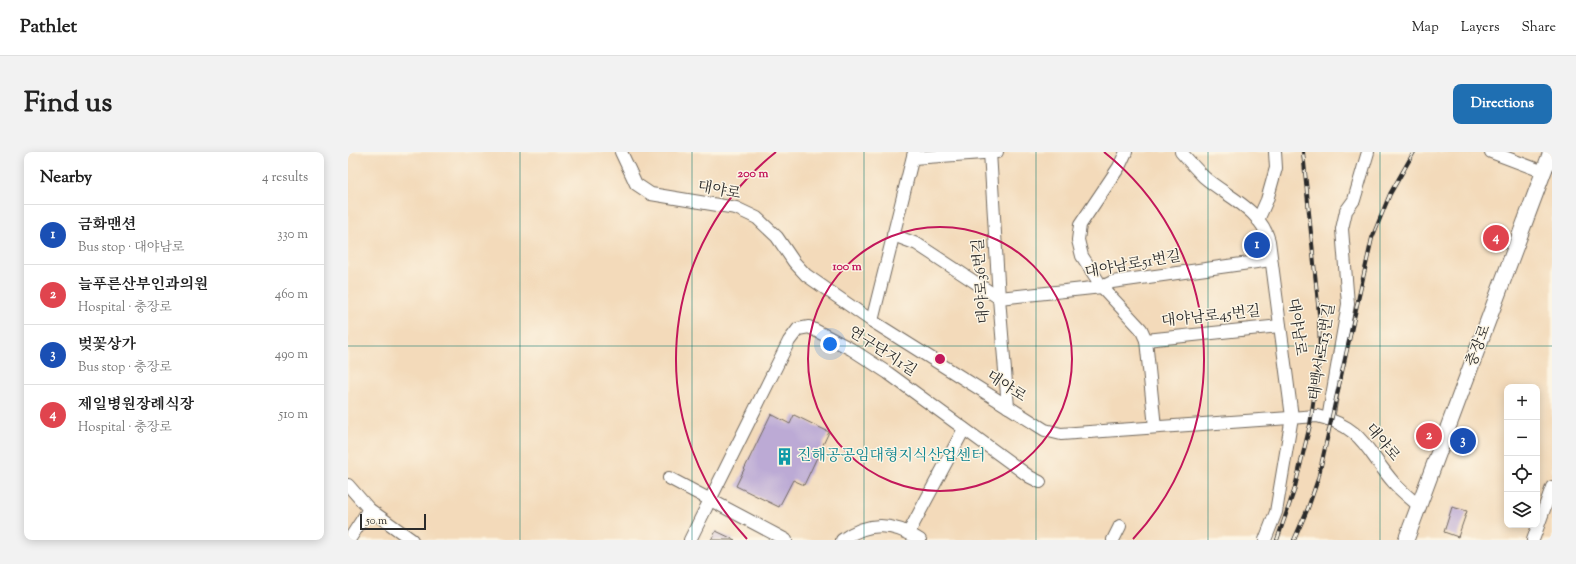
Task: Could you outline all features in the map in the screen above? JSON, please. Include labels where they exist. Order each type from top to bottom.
[{"type":"main road","name":"충장로","points":[[1406,540],[1551,152]]},
{"type":"street","name":"대야로","points":[[621,152],[636,184],[651,194],[736,208],[757,218],[777,237],[794,262],[806,275],[872,321],[1037,426],[1055,433],[1317,416],[1342,425],[1359,437],[1367,445],[1393,482],[1419,506]]},
{"type":"street","name":"대야로36번길","points":[[990,152],[999,298],[1008,407]]},
{"type":"street","points":[[872,321],[914,155],[996,152]]},
{"type":"street","points":[[1126,152],[1119,167],[1080,225],[1078,240],[1082,256],[1102,288],[1141,329],[1146,340],[1155,427]]},
{"type":"street","name":"대야남로","points":[[1181,152],[1204,177],[1242,204],[1258,220],[1267,234],[1292,417],[1276,512],[1265,540]]},
{"type":"street","points":[[1258,220],[1267,200],[1276,168],[1275,152]]},
{"type":"street","name":"태백서로13번길","points":[[1328,419],[1348,304],[1342,229],[1346,211],[1354,200],[1368,152]]},
{"type":"street","points":[[1491,152],[1544,172]]},
{"type":"street","points":[[893,235],[917,244],[999,298]]},
{"type":"street","name":"대야남로51번길","points":[[999,298],[1102,288],[1112,282],[1271,260]]},
{"type":"street","name":"대야남로45번길","points":[[1146,340],[1280,326]]},
{"type":"street","name":"연구단지1길","points":[[690,540],[789,341],[798,329],[809,328],[851,349],[888,373],[1030,477],[1040,482]]},
{"type":"street","points":[[909,532],[964,428]]},
{"type":"street","points":[[669,478],[786,540]]},
{"type":"street","points":[[348,485],[369,509],[412,540]]},
{"type":"street","points":[[1533,540],[1552,487]]},
{"type":"street","points":[[349,540],[369,509]]},
{"type":"street","points":[[842,540],[853,532],[871,526],[891,526],[909,532],[920,540]]},
{"type":"street","points":[[1113,540],[1120,526]]},
{"type":"building","name":"진해공공임대형지식산업센터","points":[[771,414],[790,424],[794,415],[829,432],[804,485],[793,480],[779,507],[736,486]]},
{"type":"building","points":[[1452,507],[1467,511],[1458,537],[1444,532]]},
{"type":"building","points":[[716,531],[735,540],[711,540]]},
{"type":"railway","points":[[1277,540],[1294,491],[1310,425],[1320,355],[1319,314],[1303,152]]},
{"type":"railway","points":[[1294,540],[1308,508],[1318,479],[1372,238],[1390,194],[1414,152]]},
{"type":"place","name":"제일병원장례식장","points":[[1496,238]]},
{"type":"place","name":"금화맨션","points":[[1257,245]]},
{"type":"place","name":"늘푸른산부인과의원","points":[[1429,436]]},
{"type":"place","name":"벚꽃상가","points":[[1463,441]]},
{"type":"place","name":"진해공공임대형지식산업센터","points":[[784,456]]}]
